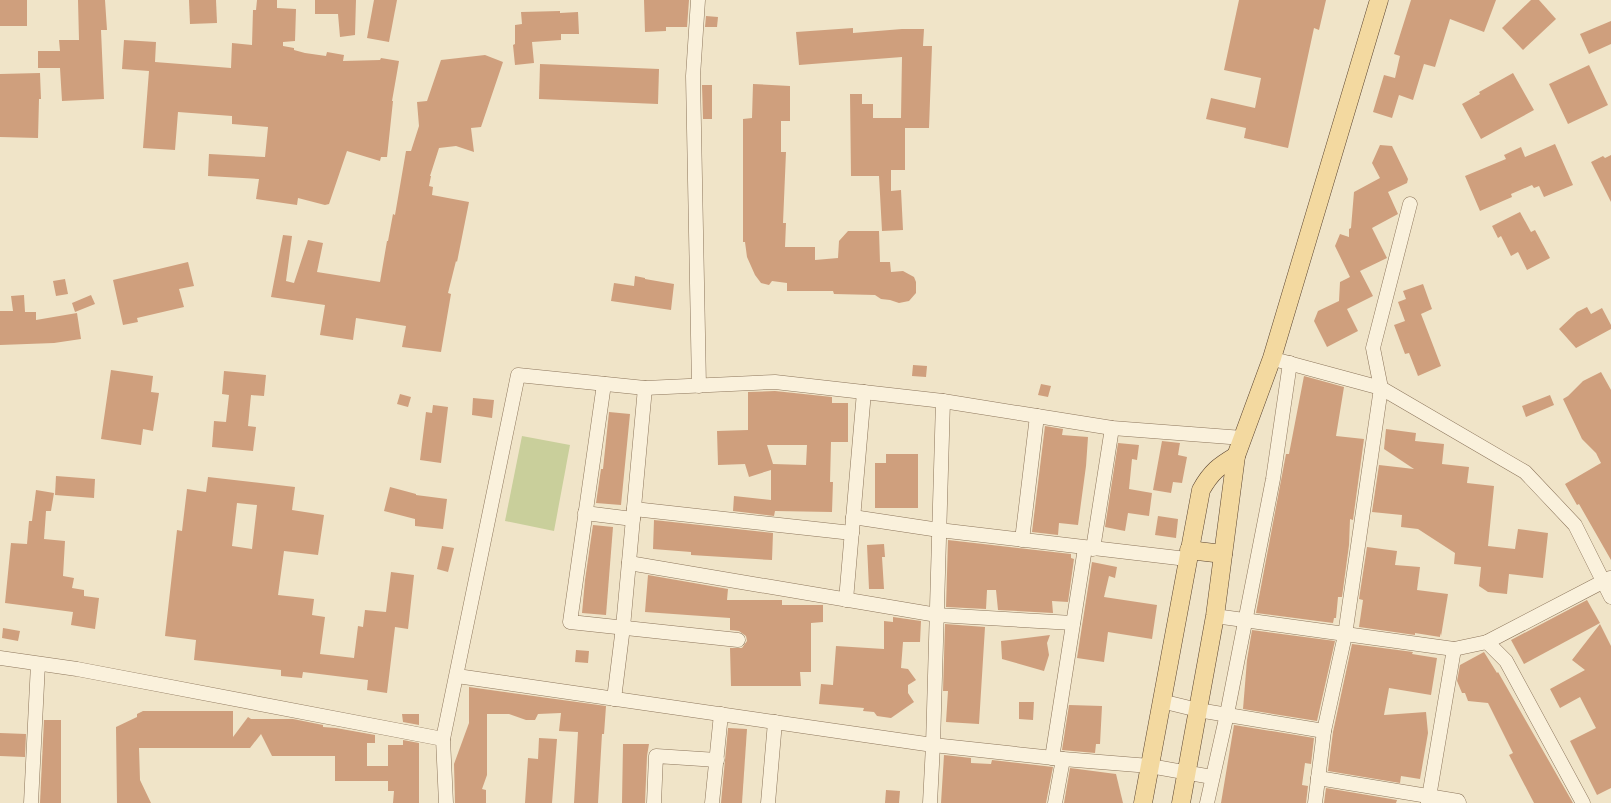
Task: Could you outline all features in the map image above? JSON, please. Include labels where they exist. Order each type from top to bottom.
[{"type":"main road","points":[[1181,803],[1216,616],[1236,456],[1272,358],[1379,0]]},
{"type":"main road","points":[[1143,803],[1201,490],[1208,477],[1218,467],[1236,456]]},
{"type":"main road","points":[[1188,554],[1224,554]]},
{"type":"street","points":[[698,0],[693,76],[699,386]]},
{"type":"street","points":[[1315,803],[1324,731],[1345,634],[1381,388],[1372,348],[1410,204]]},
{"type":"street","points":[[1272,358],[1381,388],[1525,472],[1575,525],[1607,580],[1611,597]]},
{"type":"street","points":[[1207,803],[1227,714],[1273,479],[1290,363]]},
{"type":"street","points":[[446,803],[444,739],[518,375],[645,388],[775,382],[943,401],[1112,428],[1243,438]]},
{"type":"street","points":[[604,384],[570,622],[738,640]]},
{"type":"street","points":[[614,699],[645,388]]},
{"type":"street","points":[[846,600],[864,392]]},
{"type":"street","points":[[930,803],[943,401]]},
{"type":"street","points":[[1022,540],[1037,416]]},
{"type":"street","points":[[1055,803],[1057,759],[1073,623],[1112,428]]},
{"type":"street","points":[[585,513],[633,514],[852,533]]},
{"type":"street","points":[[853,517],[939,530],[1089,548],[1188,554]]},
{"type":"street","points":[[629,563],[937,615],[1073,623]]},
{"type":"street","points":[[1216,616],[1454,649],[1488,642],[1607,580]]},
{"type":"street","points":[[1488,642],[1506,661],[1583,803]]},
{"type":"street","points":[[1429,800],[1454,649]]},
{"type":"street","points":[[0,658],[77,669],[444,739]]},
{"type":"street","points":[[31,803],[38,664]]},
{"type":"street","points":[[457,676],[933,745],[1057,759],[1150,766],[1212,777]]},
{"type":"street","points":[[1161,702],[1324,731]]},
{"type":"street","points":[[712,803],[721,714]]},
{"type":"street","points":[[768,803],[775,722]]},
{"type":"street","points":[[654,803],[656,756],[716,760]]},
{"type":"street","points":[[1318,778],[1429,800],[1458,801],[1459,803]]},
{"type":"green space","points":[[522,436],[570,445],[554,531],[505,521]]},
{"type":"building","points":[[0,0],[27,0],[27,26],[0,26]]},
{"type":"building","points":[[78,0],[105,0],[107,30],[101,30],[104,99],[62,101],[60,68],[38,68],[38,51],[60,51],[59,40],[79,40]]},
{"type":"building","points":[[189,0],[216,0],[217,23],[190,24]]},
{"type":"building","points":[[257,0],[277,0],[277,8],[296,9],[295,41],[283,42],[283,46],[305,53],[326,56],[327,52],[344,55],[343,61],[380,60],[381,58],[399,61],[392,101],[387,157],[381,157],[380,161],[347,151],[329,204],[325,205],[298,198],[297,205],[256,199],[259,179],[208,176],[209,154],[265,157],[268,127],[232,124],[232,116],[178,112],[175,150],[143,148],[149,71],[122,69],[124,40],[156,42],[155,62],[231,68],[232,43],[252,45],[253,10],[256,10]]},
{"type":"building","points":[[315,0],[356,0],[355,35],[340,37],[338,14],[315,14]]},
{"type":"building","points":[[374,0],[397,0],[389,42],[367,38]]},
{"type":"building","points":[[644,0],[689,0],[687,27],[666,27],[666,31],[645,32]]},
{"type":"building","points":[[1239,0],[1326,0],[1319,30],[1314,28],[1288,148],[1244,138],[1246,128],[1206,119],[1211,98],[1255,108],[1261,78],[1224,70]]},
{"type":"building","points":[[1411,0],[1496,0],[1484,32],[1450,19],[1435,67],[1424,64],[1413,100],[1399,95],[1392,118],[1373,112],[1384,75],[1395,78],[1400,56],[1394,54]]},
{"type":"building","points":[[1531,0],[1539,0],[1556,19],[1523,50],[1502,28]]},
{"type":"building","points":[[560,11],[560,13],[578,12],[579,34],[561,34],[561,40],[532,42],[534,63],[515,65],[513,45],[515,44],[515,25],[522,24],[521,12]]},
{"type":"building","points":[[706,16],[718,17],[717,27],[705,27]]},
{"type":"building","points":[[1611,21],[1611,44],[1589,54],[1580,34]]},
{"type":"building","points":[[853,28],[853,33],[924,29],[923,46],[932,46],[929,128],[905,128],[905,170],[891,170],[891,191],[901,190],[903,230],[882,231],[879,176],[851,176],[850,94],[862,94],[862,104],[873,104],[873,118],[901,118],[902,57],[799,65],[796,32]]},
{"type":"building","points":[[485,55],[503,62],[481,127],[471,128],[474,152],[456,146],[439,148],[430,176],[429,186],[433,187],[432,195],[469,202],[457,262],[448,293],[451,294],[441,352],[402,347],[406,326],[356,318],[353,340],[320,335],[325,305],[271,297],[283,235],[292,236],[286,281],[294,283],[308,240],[323,243],[317,272],[380,282],[393,214],[395,215],[406,151],[411,151],[419,126],[417,102],[427,101],[441,60]]},
{"type":"building","points":[[540,64],[659,69],[658,104],[539,99]]},
{"type":"building","points":[[1589,65],[1608,105],[1568,124],[1549,84]]},
{"type":"building","points":[[40,73],[41,99],[39,99],[38,138],[0,137],[0,74]]},
{"type":"building","points":[[1513,73],[1534,110],[1481,139],[1462,104]]},
{"type":"building","points":[[753,84],[790,86],[790,121],[781,121],[781,152],[786,152],[783,223],[786,223],[785,247],[815,247],[815,260],[838,258],[839,241],[848,231],[879,231],[880,262],[890,262],[891,272],[903,271],[914,277],[916,293],[909,301],[899,303],[881,299],[875,295],[834,294],[833,291],[787,291],[787,283],[772,281],[769,285],[761,283],[755,275],[747,257],[745,242],[743,242],[743,119],[752,118]]},
{"type":"building","points":[[702,85],[712,85],[712,119],[703,119]]},
{"type":"building","points":[[1555,144],[1573,185],[1544,197],[1539,186],[1534,188],[1532,185],[1511,194],[1512,197],[1480,211],[1465,176],[1506,159],[1504,155],[1521,147],[1525,157]]},
{"type":"building","points":[[1380,145],[1392,146],[1408,179],[1407,183],[1388,192],[1398,214],[1372,228],[1387,258],[1360,271],[1373,296],[1347,309],[1358,331],[1327,347],[1314,321],[1318,311],[1339,301],[1340,282],[1350,277],[1335,246],[1340,234],[1349,237],[1354,192],[1380,178],[1372,163]]},
{"type":"building","points":[[1611,155],[1611,202],[1591,162],[1603,156],[1605,158]]},
{"type":"building","points":[[1520,212],[1531,232],[1535,230],[1550,258],[1527,270],[1518,252],[1511,256],[1501,236],[1498,238],[1492,226]]},
{"type":"building","points":[[188,262],[194,286],[179,289],[184,307],[137,318],[138,322],[123,325],[113,280]]},
{"type":"building","points":[[635,276],[674,284],[671,310],[611,301],[614,283],[634,286]]},
{"type":"building","points":[[65,279],[68,294],[56,296],[53,281]]},
{"type":"building","points":[[1423,284],[1432,309],[1421,314],[1441,366],[1418,376],[1409,353],[1405,354],[1394,325],[1405,321],[1398,302],[1406,299],[1403,291]]},
{"type":"building","points":[[24,295],[25,312],[36,312],[36,320],[77,313],[81,339],[54,343],[0,345],[0,311],[13,311],[11,296]]},
{"type":"building","points":[[91,295],[95,304],[75,312],[72,303]]},
{"type":"building","points":[[1587,307],[1591,314],[1602,308],[1611,325],[1611,329],[1576,348],[1559,329],[1577,312]]},
{"type":"building","points":[[913,365],[927,366],[926,377],[912,376]]},
{"type":"building","points":[[111,370],[153,376],[151,392],[159,393],[153,431],[143,429],[141,445],[101,439]]},
{"type":"building","points":[[224,371],[266,375],[264,396],[251,395],[248,426],[256,427],[253,451],[212,447],[214,421],[226,422],[229,395],[222,394]]},
{"type":"building","points":[[1601,372],[1611,390],[1611,560],[1579,504],[1577,505],[1565,484],[1601,463],[1596,453],[1582,439],[1563,399],[1583,381]]},
{"type":"building","points":[[1304,376],[1344,387],[1336,436],[1364,439],[1353,520],[1350,519],[1349,545],[1342,597],[1338,597],[1336,618],[1334,618],[1333,623],[1256,613],[1286,454],[1289,454]]},
{"type":"building","points":[[1041,384],[1051,386],[1048,397],[1038,395]]},
{"type":"building","points":[[775,391],[832,397],[832,403],[848,403],[848,442],[831,442],[830,482],[833,482],[832,512],[775,511],[774,516],[733,511],[734,496],[771,500],[771,470],[749,477],[745,464],[718,465],[717,431],[748,430],[748,392]],"holes":[[[767,445],[807,445],[806,465],[773,464]]]},
{"type":"building","points":[[400,394],[411,397],[408,407],[397,404]]},
{"type":"building","points":[[1550,395],[1554,405],[1526,417],[1522,406]]},
{"type":"building","points":[[473,398],[494,400],[492,418],[472,415]]},
{"type":"building","points":[[433,405],[448,407],[441,463],[420,460],[426,412],[432,413]]},
{"type":"building","points":[[609,412],[630,414],[621,505],[596,503],[601,469],[603,469]]},
{"type":"building","points":[[1045,426],[1063,429],[1062,435],[1088,437],[1078,525],[1059,523],[1058,535],[1032,532]]},
{"type":"building","points":[[1386,429],[1416,433],[1415,441],[1444,444],[1442,464],[1469,467],[1467,483],[1494,486],[1488,546],[1515,549],[1518,529],[1548,533],[1543,578],[1509,574],[1507,594],[1488,592],[1479,586],[1481,567],[1454,564],[1455,553],[1418,529],[1401,527],[1402,515],[1372,512],[1379,465],[1414,469],[1384,449]]},
{"type":"building","points":[[1162,441],[1180,443],[1178,455],[1187,457],[1182,483],[1173,482],[1171,493],[1153,490]]},
{"type":"building","points":[[1118,443],[1139,445],[1137,460],[1132,459],[1129,489],[1152,493],[1149,516],[1128,513],[1125,531],[1105,527]]},
{"type":"building","points":[[886,454],[918,454],[918,508],[875,508],[875,463],[886,463]]},
{"type":"building","points":[[56,476],[95,479],[94,498],[55,495]]},
{"type":"building","points":[[208,477],[295,487],[292,510],[324,515],[318,555],[284,551],[278,595],[314,599],[312,615],[325,617],[320,654],[354,658],[358,626],[363,627],[365,610],[386,612],[391,572],[414,575],[408,629],[395,627],[387,693],[367,690],[368,680],[303,672],[302,678],[281,676],[281,670],[194,660],[196,640],[165,636],[177,530],[182,531],[187,489],[206,492]],"holes":[[[237,503],[257,505],[252,549],[232,546]]]},
{"type":"building","points":[[390,487],[416,495],[447,499],[443,529],[415,526],[415,519],[384,511]]},
{"type":"building","points":[[36,490],[54,493],[51,511],[46,511],[44,539],[65,541],[63,576],[74,578],[72,588],[84,590],[84,596],[99,598],[95,629],[71,625],[73,612],[5,603],[11,543],[27,544],[29,521],[32,521]]},
{"type":"building","points":[[1158,516],[1178,519],[1176,538],[1155,535]]},
{"type":"building","points":[[654,520],[773,533],[772,560],[691,555],[691,552],[653,549]]},
{"type":"building","points":[[593,525],[613,527],[606,615],[582,613]]},
{"type":"building","points":[[948,540],[1071,554],[1071,558],[1074,559],[1068,602],[1052,601],[1053,613],[998,610],[996,590],[987,590],[986,609],[946,607]]},
{"type":"building","points":[[884,544],[885,557],[882,557],[884,589],[869,589],[867,545]]},
{"type":"building","points":[[442,546],[454,548],[448,572],[437,569]]},
{"type":"building","points":[[1367,547],[1397,551],[1395,565],[1420,567],[1417,590],[1448,594],[1440,637],[1359,627],[1363,600],[1359,599]]},
{"type":"building","points":[[1092,562],[1117,567],[1115,578],[1109,576],[1104,597],[1157,605],[1152,639],[1108,632],[1104,662],[1077,658]]},
{"type":"building","points":[[648,575],[728,589],[727,600],[782,600],[782,605],[823,605],[823,622],[811,623],[811,672],[800,672],[801,686],[731,686],[730,648],[742,648],[747,641],[746,636],[739,631],[730,630],[730,618],[645,612]]},
{"type":"building","points":[[1587,600],[1600,623],[1524,664],[1511,640]]},
{"type":"building","points":[[893,617],[921,621],[920,642],[903,642],[901,668],[908,669],[916,680],[908,685],[908,693],[914,702],[891,718],[877,716],[874,712],[863,711],[864,708],[819,704],[821,684],[833,685],[836,646],[884,649],[884,621],[893,622]]},
{"type":"building","points":[[945,624],[985,627],[979,724],[946,722],[948,691],[943,691]]},
{"type":"building","points":[[1600,624],[1611,646],[1611,788],[1597,795],[1570,741],[1596,728],[1580,697],[1560,708],[1550,689],[1585,670],[1572,660]]},
{"type":"building","points":[[3,628],[20,631],[18,641],[2,638]]},
{"type":"building","points":[[1252,630],[1335,641],[1317,721],[1243,709],[1247,660]]},
{"type":"building","points":[[1050,635],[1047,643],[1049,655],[1044,671],[1002,659],[1001,641]]},
{"type":"building","points":[[1352,644],[1413,652],[1412,654],[1437,658],[1431,695],[1389,688],[1384,715],[1426,712],[1428,733],[1420,779],[1401,776],[1400,783],[1328,771],[1333,732]]},
{"type":"building","points":[[576,650],[589,651],[588,663],[575,662]]},
{"type":"building","points":[[1484,652],[1498,672],[1573,803],[1534,803],[1509,755],[1513,753],[1488,703],[1468,701],[1465,693],[1462,693],[1457,681],[1460,665]]},
{"type":"building","points":[[469,687],[606,706],[604,734],[602,734],[598,803],[574,803],[578,732],[559,731],[561,713],[538,714],[535,720],[526,720],[509,714],[487,714],[487,775],[482,789],[486,790],[486,803],[455,803],[454,764],[469,723]]},
{"type":"building","points":[[1019,702],[1034,702],[1033,720],[1019,719]]},
{"type":"building","points":[[1069,705],[1102,706],[1100,744],[1096,744],[1095,753],[1062,750]]},
{"type":"building","points":[[143,711],[233,711],[233,737],[248,717],[251,719],[293,719],[323,725],[323,727],[375,735],[375,743],[367,743],[367,766],[388,766],[388,745],[403,745],[403,740],[419,743],[419,803],[393,803],[394,791],[388,791],[388,781],[335,781],[335,756],[272,756],[261,734],[250,748],[139,748],[140,780],[151,803],[117,803],[116,727],[137,717],[137,714]]},
{"type":"building","points":[[402,714],[419,714],[419,725],[403,722]]},
{"type":"building","points":[[44,720],[61,720],[61,803],[40,803]]},
{"type":"building","points":[[1234,725],[1314,738],[1311,764],[1305,763],[1302,785],[1308,786],[1306,803],[1221,803]]},
{"type":"building","points":[[728,728],[747,729],[742,803],[721,803]]},
{"type":"building","points":[[0,733],[26,734],[25,757],[0,756]]},
{"type":"building","points":[[539,738],[557,739],[552,803],[525,803],[528,758],[538,759]]},
{"type":"building","points":[[623,744],[649,744],[645,803],[622,803]]},
{"type":"building","points":[[944,755],[971,758],[971,763],[991,764],[992,760],[1053,767],[1046,803],[941,803]]},
{"type":"building","points":[[1070,768],[1116,774],[1123,803],[1064,803]]},
{"type":"building","points":[[1326,788],[1397,800],[1396,803],[1324,803]]},
{"type":"building","points":[[886,790],[900,791],[899,803],[885,803]]}]
